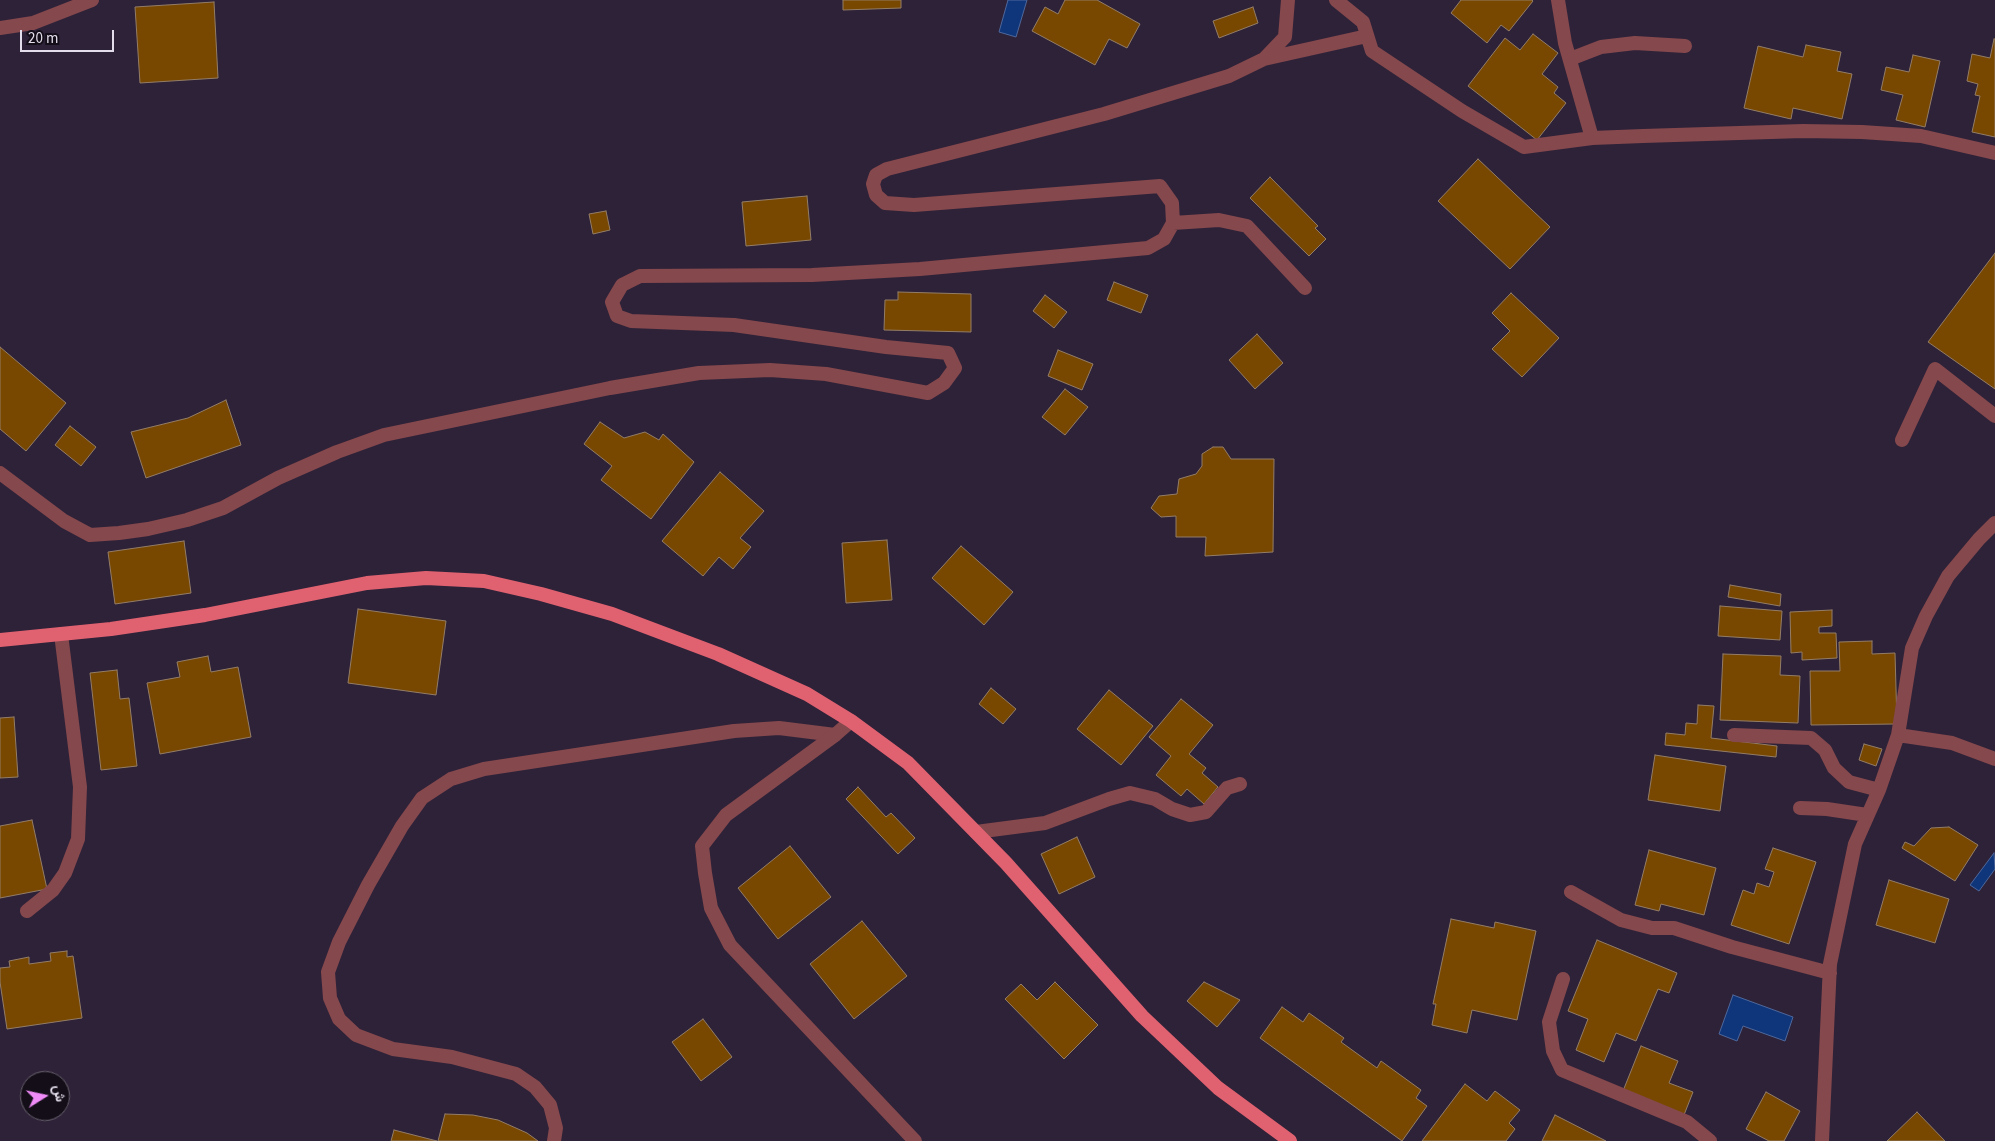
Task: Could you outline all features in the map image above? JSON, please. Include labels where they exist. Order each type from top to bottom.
[{"type":"main road","points":[[0,640],[111,629],[205,615],[367,583],[426,578],[484,581],[542,594],[612,614],[718,654],[807,694],[851,721],[908,763],[1006,863],[1142,1016],[1218,1088],[1290,1141]]},
{"type":"street","points":[[0,28],[33,23],[92,0]]},
{"type":"street","points":[[1264,59],[1285,37],[1288,0]]},
{"type":"street","points":[[1336,0],[1362,22],[1372,51],[1462,110],[1524,147],[1592,138],[1803,131],[1921,136],[1995,153]]},
{"type":"street","points":[[1558,0],[1565,43],[1592,138]]},
{"type":"street","points":[[0,473],[64,522],[90,535],[119,533],[148,529],[187,520],[223,508],[278,478],[337,452],[384,435],[610,388],[699,373],[770,370],[826,374],[928,393],[944,383],[955,368],[948,353],[886,347],[734,325],[631,321],[617,316],[612,302],[622,285],[640,276],[812,276],[920,269],[1148,248],[1164,239],[1173,223],[1172,203],[1160,186],[914,205],[885,202],[876,195],[873,184],[876,176],[887,169],[1104,114],[1229,76],[1264,59],[1367,36]]},
{"type":"street","points":[[1570,59],[1601,47],[1634,43],[1685,46]]},
{"type":"street","points":[[1173,223],[1219,220],[1247,226],[1305,288]]},
{"type":"street","points":[[1902,440],[1935,368],[1995,416]]},
{"type":"street","points":[[1822,1141],[1830,964],[1854,844],[1879,790],[1898,735],[1912,648],[1926,616],[1948,576],[1995,523]]},
{"type":"street","points":[[27,911],[53,890],[65,873],[78,839],[80,787],[60,634]]},
{"type":"street","points":[[851,721],[835,736],[726,816],[702,846],[712,908],[730,945],[915,1141]]},
{"type":"street","points":[[554,1141],[556,1128],[550,1105],[536,1087],[516,1074],[452,1056],[392,1049],[356,1035],[339,1019],[330,998],[328,972],[339,942],[368,885],[402,826],[422,798],[450,779],[484,769],[734,731],[779,728],[835,736]]},
{"type":"street","points":[[1734,735],[1811,738],[1825,750],[1834,768],[1849,782],[1879,790]]},
{"type":"street","points":[[1898,735],[1952,743],[1995,759]]},
{"type":"street","points":[[976,832],[1045,823],[1130,793],[1155,799],[1172,809],[1190,815],[1206,812],[1227,788],[1240,784]]},
{"type":"street","points":[[1800,808],[1827,809],[1867,815]]},
{"type":"street","points":[[1572,892],[1621,920],[1652,928],[1674,928],[1732,947],[1830,973]]},
{"type":"street","points":[[1563,978],[1549,1022],[1554,1051],[1562,1070],[1687,1122],[1710,1141]]},
{"type":"water","points":[[1008,0],[1027,0],[1016,37],[999,32]]},
{"type":"water","points":[[1994,853],[1995,869],[1979,891],[1970,885]]},
{"type":"water","points":[[1733,995],[1793,1017],[1785,1041],[1743,1026],[1737,1041],[1719,1034]]},
{"type":"building","points":[[843,0],[901,0],[901,8],[843,10]]},
{"type":"building","points":[[1065,0],[1097,0],[1140,24],[1127,48],[1109,39],[1095,65],[1032,31],[1045,7],[1058,14]]},
{"type":"building","points":[[1461,0],[1533,1],[1509,31],[1501,25],[1487,43],[1451,13]]},
{"type":"building","points":[[214,2],[218,78],[140,83],[135,7]]},
{"type":"building","points":[[1253,7],[1258,23],[1219,38],[1213,21]]},
{"type":"building","points":[[1533,34],[1558,53],[1542,74],[1558,87],[1554,93],[1566,103],[1537,140],[1468,86],[1505,38],[1520,50]]},
{"type":"building","points":[[1994,39],[1995,137],[1972,132],[1980,96],[1975,95],[1978,84],[1967,81],[1972,54],[1990,58]]},
{"type":"building","points":[[1806,45],[1841,52],[1837,71],[1852,74],[1842,119],[1793,108],[1791,119],[1744,108],[1758,46],[1803,57]]},
{"type":"building","points":[[1913,55],[1940,61],[1925,127],[1896,120],[1903,95],[1881,90],[1886,67],[1909,72]]},
{"type":"building","points":[[1478,159],[1550,227],[1510,269],[1438,201]]},
{"type":"building","points":[[1270,177],[1318,226],[1315,228],[1326,239],[1309,256],[1250,198]]},
{"type":"building","points":[[807,196],[811,240],[746,246],[742,202]]},
{"type":"building","points":[[606,211],[610,230],[593,234],[589,214]]},
{"type":"building","points":[[1995,253],[1995,389],[1928,342]]},
{"type":"building","points":[[1114,282],[1148,295],[1141,313],[1107,300]]},
{"type":"building","points":[[898,292],[971,294],[971,332],[884,330],[885,300],[898,300]]},
{"type":"building","points":[[1511,293],[1559,338],[1522,377],[1492,349],[1510,331],[1492,313]]},
{"type":"building","points":[[1045,295],[1067,312],[1054,328],[1033,311]]},
{"type":"building","points":[[1257,334],[1283,363],[1255,389],[1229,360]]},
{"type":"building","points":[[0,347],[66,403],[26,451],[0,429]]},
{"type":"building","points":[[1058,350],[1093,364],[1082,390],[1048,376]]},
{"type":"building","points":[[1065,389],[1088,407],[1065,435],[1042,417]]},
{"type":"building","points":[[226,400],[241,445],[146,478],[131,432],[188,418]]},
{"type":"building","points":[[600,422],[624,438],[645,432],[659,440],[663,434],[694,462],[651,519],[601,480],[612,466],[584,444]]},
{"type":"building","points":[[70,426],[96,447],[81,466],[55,445]]},
{"type":"building","points":[[1213,447],[1223,447],[1231,459],[1274,459],[1273,552],[1205,556],[1206,537],[1176,537],[1176,516],[1161,517],[1151,508],[1159,496],[1177,494],[1179,479],[1196,474],[1202,466],[1202,454]]},
{"type":"building","points":[[720,472],[764,511],[740,538],[751,547],[733,569],[719,557],[703,576],[662,541]]},
{"type":"building","points":[[887,540],[892,600],[846,603],[842,543]]},
{"type":"building","points":[[184,541],[191,593],[115,604],[108,552]]},
{"type":"building","points":[[961,546],[1013,592],[984,625],[932,578]]},
{"type":"building","points":[[1730,585],[1781,594],[1780,606],[1728,597]]},
{"type":"building","points":[[1720,606],[1782,611],[1780,640],[1718,636]]},
{"type":"building","points":[[358,609],[446,621],[436,695],[348,683]]},
{"type":"building","points":[[1832,610],[1832,626],[1819,627],[1819,633],[1836,633],[1837,658],[1802,660],[1802,652],[1791,653],[1790,612]]},
{"type":"building","points":[[1872,641],[1872,654],[1895,653],[1897,724],[1811,725],[1810,671],[1840,671],[1839,642]]},
{"type":"building","points":[[1723,654],[1781,656],[1780,675],[1800,676],[1798,723],[1720,720]]},
{"type":"building","points":[[208,656],[211,672],[238,667],[251,737],[160,754],[147,683],[180,677],[177,662]]},
{"type":"building","points":[[117,670],[120,699],[129,698],[137,766],[101,770],[90,673]]},
{"type":"building","points":[[991,688],[1016,709],[1003,724],[979,704]]},
{"type":"building","points":[[1109,690],[1153,726],[1121,765],[1077,729]]},
{"type":"building","points":[[1181,699],[1213,725],[1189,754],[1206,768],[1202,773],[1218,787],[1204,804],[1187,789],[1181,796],[1156,775],[1171,756],[1149,737]]},
{"type":"building","points":[[1698,705],[1714,706],[1711,738],[1777,746],[1776,757],[1665,745],[1666,733],[1685,735],[1686,723],[1697,724]]},
{"type":"building","points":[[14,717],[18,777],[0,778],[0,718]]},
{"type":"building","points":[[1864,744],[1882,749],[1876,766],[1859,760]]},
{"type":"building","points":[[1655,755],[1726,766],[1720,811],[1648,800]]},
{"type":"building","points":[[858,787],[886,817],[891,813],[915,838],[898,854],[846,799]]},
{"type":"building","points":[[32,820],[47,889],[0,898],[0,826]]},
{"type":"building","points":[[1949,827],[1978,845],[1955,881],[1902,848],[1905,842],[1914,846],[1931,828]]},
{"type":"building","points":[[1077,837],[1095,877],[1059,894],[1041,854]]},
{"type":"building","points":[[790,846],[831,897],[778,939],[738,888]]},
{"type":"building","points":[[1773,848],[1816,862],[1789,944],[1731,925],[1743,890],[1754,894],[1757,883],[1769,887],[1774,872],[1765,869]]},
{"type":"building","points":[[1649,850],[1716,868],[1704,915],[1661,904],[1659,911],[1635,905]]},
{"type":"building","points":[[1889,880],[1949,899],[1935,943],[1876,925]]},
{"type":"building","points":[[1451,919],[1494,928],[1495,922],[1536,931],[1517,1020],[1472,1010],[1467,1033],[1432,1025],[1436,1004],[1433,1004]]},
{"type":"building","points":[[862,921],[907,976],[854,1019],[810,964]]},
{"type":"building","points":[[1597,940],[1677,973],[1669,993],[1658,989],[1636,1041],[1616,1033],[1604,1062],[1576,1050],[1588,1019],[1568,1011]]},
{"type":"building","points":[[67,951],[67,957],[73,956],[82,1018],[7,1029],[0,982],[0,968],[10,967],[9,961],[29,957],[29,964],[51,961],[50,953]]},
{"type":"building","points":[[1055,982],[1098,1025],[1064,1059],[1005,999],[1021,984],[1037,1000]]},
{"type":"building","points":[[1204,982],[1240,1000],[1217,1027],[1187,1001]]},
{"type":"building","points":[[1282,1007],[1303,1022],[1309,1013],[1344,1038],[1341,1042],[1377,1068],[1381,1061],[1421,1090],[1416,1098],[1427,1106],[1402,1141],[1260,1038]]},
{"type":"building","points":[[703,1019],[732,1057],[701,1081],[672,1042]]},
{"type":"building","points":[[1641,1046],[1678,1061],[1669,1083],[1693,1092],[1684,1115],[1623,1091]]},
{"type":"building","points":[[1465,1084],[1487,1101],[1495,1091],[1520,1110],[1509,1123],[1515,1129],[1506,1141],[1422,1141]]},
{"type":"building","points":[[1766,1092],[1800,1111],[1784,1141],[1769,1141],[1746,1129]]},
{"type":"building","points":[[1917,1112],[1945,1141],[1887,1141]]},
{"type":"building","points":[[445,1114],[473,1115],[498,1120],[527,1133],[538,1141],[438,1141]]},
{"type":"building","points":[[1555,1115],[1606,1141],[1542,1141]]},
{"type":"building","points":[[394,1130],[437,1141],[391,1141]]}]
